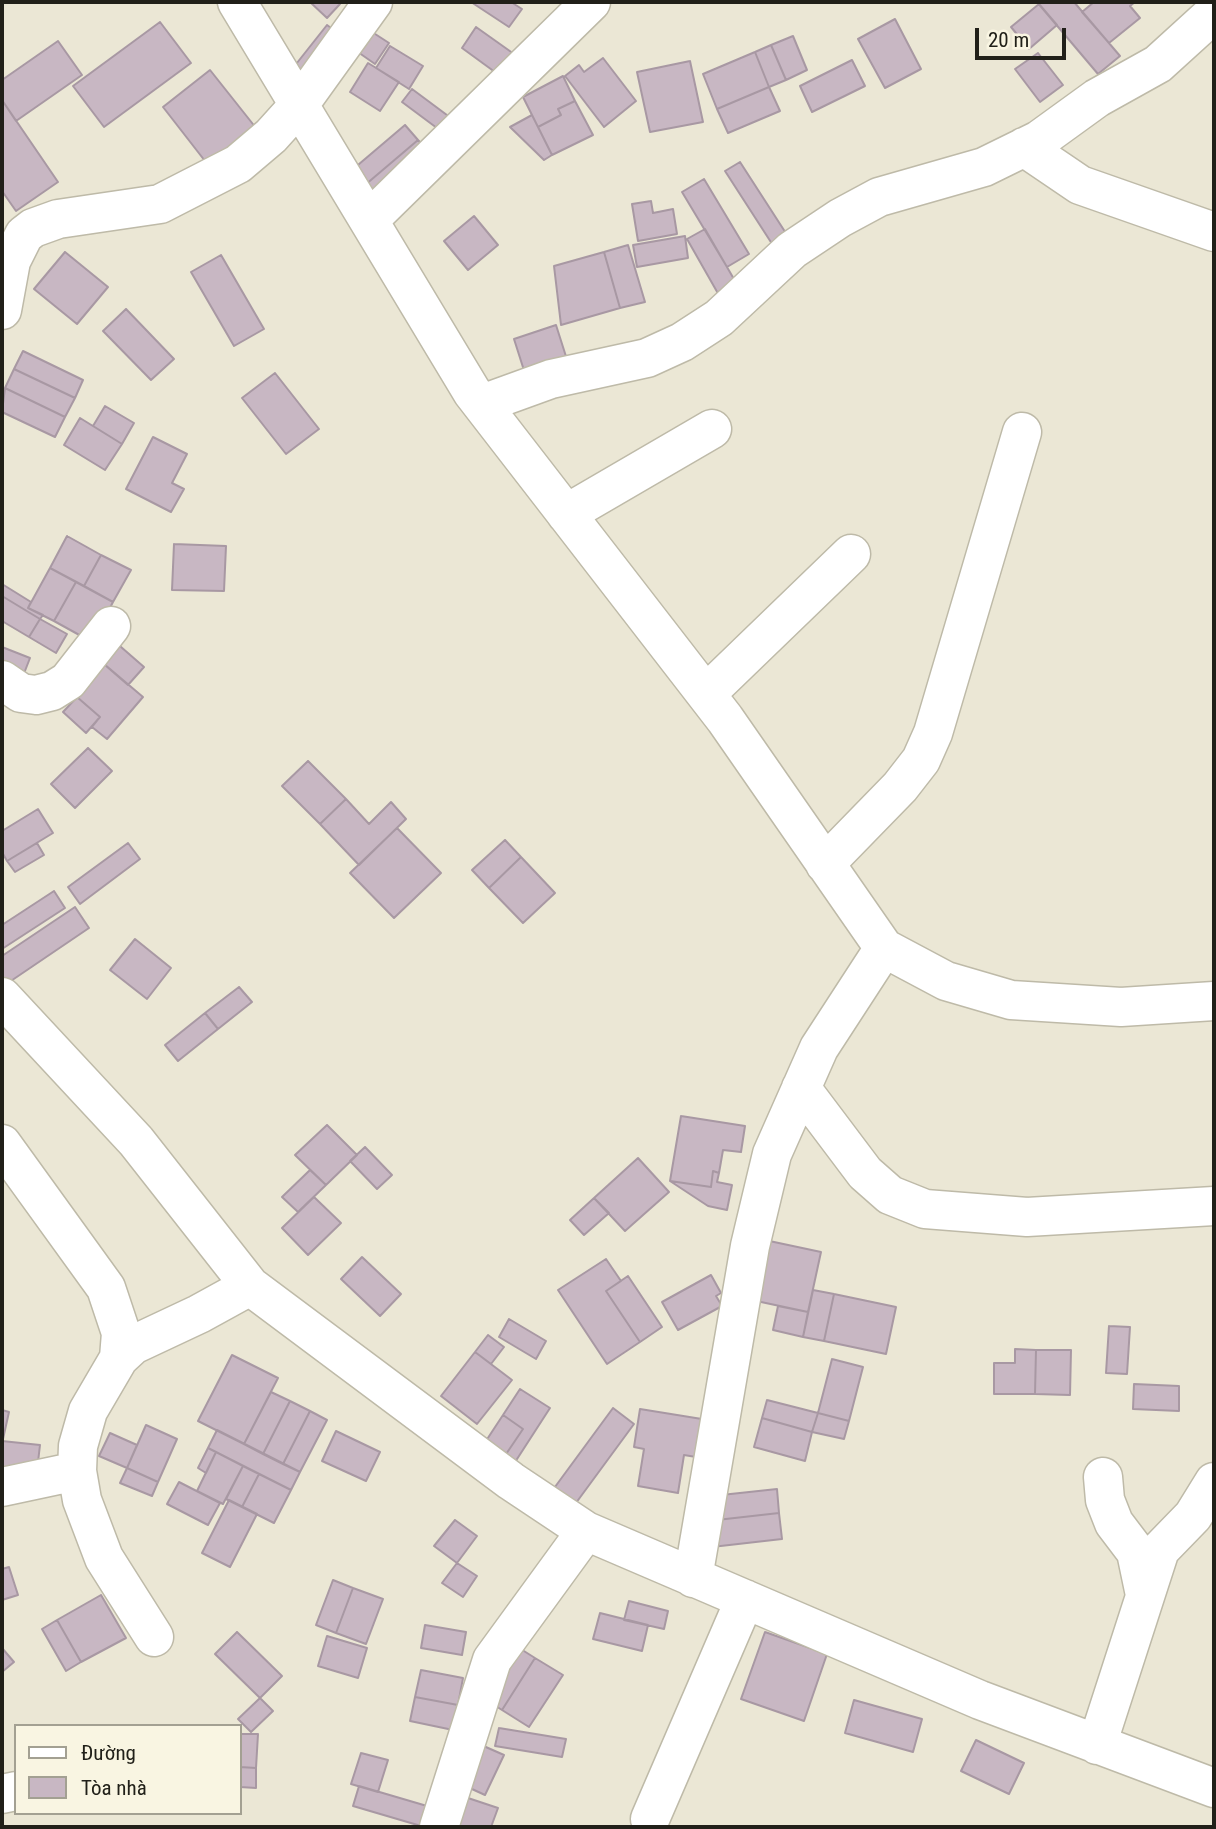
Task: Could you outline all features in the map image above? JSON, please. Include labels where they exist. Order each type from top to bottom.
[{"type":"street","points":[[237,2],[482,404],[706,694],[884,948],[946,981],[1011,1000],[1121,1007],[1214,1001]]},
{"type":"street","points":[[2,310],[11,261],[24,235],[33,228],[58,219],[114,212],[178,198],[238,164],[271,136],[299,105],[373,2]]},
{"type":"street","points":[[369,220],[591,2]]},
{"type":"street","points":[[482,404],[551,379],[648,359],[719,318],[792,250],[840,218],[880,197],[984,167],[1024,147],[1097,98],[1158,64],[1208,10]]},
{"type":"street","points":[[1024,147],[1080,185],[1214,232]]},
{"type":"street","points":[[566,514],[712,429]]},
{"type":"street","points":[[825,864],[900,787],[921,760],[933,733],[1022,432]]},
{"type":"street","points":[[706,694],[851,554]]},
{"type":"street","points":[[2,680],[21,693],[36,695],[52,691],[68,681],[111,626]]},
{"type":"street","points":[[693,1578],[750,1246],[772,1154],[819,1048],[884,948]]},
{"type":"street","points":[[2,997],[136,1140],[250,1286],[511,1481],[586,1531],[979,1700],[1214,1788]]},
{"type":"street","points":[[801,1088],[865,1173],[890,1195],[925,1209],[1027,1217],[1214,1206]]},
{"type":"street","points":[[2,1144],[106,1288],[121,1333],[119,1358]]},
{"type":"street","points":[[154,1637],[104,1558],[82,1500],[77,1471],[78,1446],[88,1411],[119,1358],[133,1345],[250,1286]]},
{"type":"street","points":[[2,1487],[77,1471]]},
{"type":"street","points":[[1103,1477],[1105,1500],[1114,1523],[1136,1552],[1145,1595]]},
{"type":"street","points":[[1097,1745],[1160,1550],[1193,1516],[1214,1482]]},
{"type":"street","points":[[439,1827],[492,1660],[586,1531]]},
{"type":"street","points":[[650,1819],[745,1599]]},
{"type":"building","points":[[310,2],[338,2],[340,4],[327,18]]},
{"type":"building","points":[[471,2],[511,2],[522,9],[509,27]]},
{"type":"building","points":[[1037,2],[1074,2],[1120,56],[1098,74]]},
{"type":"building","points":[[1094,2],[1135,2],[1130,6],[1140,18],[1109,43],[1082,12]]},
{"type":"building","points":[[1039,4],[1057,25],[1029,49],[1011,27]]},
{"type":"building","points":[[895,19],[921,69],[885,88],[858,39]]},
{"type":"building","points":[[160,22],[191,63],[104,127],[73,86]]},
{"type":"building","points":[[327,25],[343,37],[305,86],[289,73]]},
{"type":"building","points":[[476,27],[514,54],[499,75],[462,48]]},
{"type":"building","points":[[369,30],[389,43],[375,64],[355,50]]},
{"type":"building","points":[[793,36],[807,70],[786,80],[771,45]]},
{"type":"building","points":[[58,41],[82,75],[16,121],[2,100],[2,80]]},
{"type":"building","points":[[771,45],[786,80],[769,87],[755,52]]},
{"type":"building","points":[[390,46],[423,66],[409,89],[376,68]]},
{"type":"building","points":[[755,52],[769,87],[717,109],[703,74]]},
{"type":"building","points":[[1038,53],[1063,85],[1040,102],[1015,69]]},
{"type":"building","points":[[603,58],[636,101],[604,127],[565,76],[579,65],[584,72]]},
{"type":"building","points":[[852,60],[865,86],[812,112],[800,86]]},
{"type":"building","points":[[690,61],[703,122],[650,132],[637,72]]},
{"type":"building","points":[[368,63],[399,82],[380,111],[350,92]]},
{"type":"building","points":[[210,70],[260,133],[212,170],[163,107]]},
{"type":"building","points":[[563,76],[575,101],[558,109],[561,115],[538,127],[523,97]]},
{"type":"building","points":[[769,87],[780,111],[728,133],[717,109]]},
{"type":"building","points":[[412,89],[459,124],[449,137],[402,102]]},
{"type":"building","points":[[2,100],[58,182],[16,211],[2,191]]},
{"type":"building","points":[[575,101],[593,135],[552,155],[538,127],[561,115],[558,109]]},
{"type":"building","points":[[532,115],[552,155],[544,160],[510,127]]},
{"type":"building","points":[[405,125],[418,140],[358,191],[345,176]]},
{"type":"building","points":[[418,140],[432,155],[373,207],[358,191]]},
{"type":"building","points":[[740,162],[791,241],[776,250],[725,171]]},
{"type":"building","points":[[704,179],[749,254],[727,267],[682,192]]},
{"type":"building","points":[[651,201],[653,213],[673,209],[677,234],[638,241],[632,204]]},
{"type":"building","points":[[474,216],[498,245],[468,270],[444,241]]},
{"type":"building","points":[[705,229],[742,293],[724,304],[687,239]]},
{"type":"building","points":[[685,236],[688,258],[637,267],[633,245]]},
{"type":"building","points":[[628,245],[645,302],[620,308],[604,252]]},
{"type":"building","points":[[65,252],[108,287],[77,324],[34,289]]},
{"type":"building","points":[[604,252],[620,308],[561,325],[554,266]]},
{"type":"building","points":[[221,255],[264,329],[234,346],[191,272]]},
{"type":"building","points":[[126,309],[174,359],[151,380],[103,331]]},
{"type":"building","points":[[556,325],[570,369],[528,383],[514,339]]},
{"type":"building","points":[[23,351],[83,380],[75,398],[14,369]]},
{"type":"building","points":[[14,369],[75,398],[65,417],[5,388]]},
{"type":"building","points":[[275,373],[319,429],[286,454],[242,398]]},
{"type":"building","points":[[5,388],[65,417],[55,437],[2,412]]},
{"type":"building","points":[[105,406],[134,423],[122,444],[93,426]]},
{"type":"building","points":[[80,418],[122,444],[105,470],[64,445]]},
{"type":"building","points":[[153,437],[187,454],[172,483],[184,489],[171,512],[126,489]]},
{"type":"building","points":[[67,536],[101,555],[84,586],[50,568]]},
{"type":"building","points":[[174,544],[226,546],[224,591],[172,590]]},
{"type":"building","points":[[101,555],[131,570],[113,602],[84,586]]},
{"type":"building","points":[[50,568],[76,582],[54,621],[28,608]]},
{"type":"building","points":[[76,582],[113,602],[92,642],[54,621]]},
{"type":"building","points":[[2,584],[31,602],[28,608],[43,615],[40,619],[2,596]]},
{"type":"building","points":[[2,596],[40,619],[29,637],[2,621]]},
{"type":"building","points":[[40,619],[67,634],[56,653],[29,637]]},
{"type":"building","points":[[113,640],[144,667],[128,685],[97,658]]},
{"type":"building","points":[[2,647],[30,658],[23,676],[2,667]]},
{"type":"building","points":[[97,658],[143,697],[107,739],[92,727],[100,717],[69,690]]},
{"type":"building","points":[[77,697],[100,717],[86,733],[63,712]]},
{"type":"building","points":[[88,748],[112,771],[75,808],[51,784]]},
{"type":"building","points":[[308,761],[346,799],[320,824],[282,786]]},
{"type":"building","points":[[346,799],[369,824],[391,802],[406,819],[359,865],[320,824]]},
{"type":"building","points":[[38,809],[53,833],[7,861],[2,852],[2,831]]},
{"type":"building","points":[[397,828],[441,873],[394,918],[350,873]]},
{"type":"building","points":[[505,840],[521,857],[489,888],[472,870]]},
{"type":"building","points":[[37,843],[44,855],[15,872],[7,861]]},
{"type":"building","points":[[128,843],[140,859],[80,904],[68,887]]},
{"type":"building","points":[[521,857],[555,893],[523,923],[489,888]]},
{"type":"building","points":[[54,891],[65,908],[2,949],[2,925]]},
{"type":"building","points":[[75,907],[89,928],[2,987],[2,956]]},
{"type":"building","points":[[135,939],[171,968],[147,999],[110,970]]},
{"type":"building","points":[[239,987],[252,1002],[218,1029],[205,1013]]},
{"type":"building","points":[[205,1013],[218,1029],[178,1061],[165,1045]]},
{"type":"building","points":[[681,1116],[745,1126],[741,1152],[723,1150],[719,1173],[713,1171],[711,1187],[670,1181]]},
{"type":"building","points":[[327,1125],[357,1155],[326,1185],[295,1155]]},
{"type":"building","points":[[365,1147],[392,1175],[377,1189],[350,1161]]},
{"type":"building","points":[[638,1158],[669,1192],[625,1231],[594,1198]]},
{"type":"building","points":[[310,1170],[326,1185],[298,1212],[282,1197]]},
{"type":"building","points":[[713,1171],[719,1173],[717,1182],[732,1185],[727,1210],[708,1206],[670,1181],[711,1187]]},
{"type":"building","points":[[314,1197],[341,1223],[308,1255],[282,1228]]},
{"type":"building","points":[[594,1198],[609,1213],[584,1235],[570,1220]]},
{"type":"building","points":[[760,1239],[821,1252],[808,1312],[747,1299]]},
{"type":"building","points":[[362,1257],[401,1294],[380,1316],[341,1279]]},
{"type":"building","points":[[606,1259],[621,1281],[606,1291],[640,1342],[607,1364],[558,1290]]},
{"type":"building","points":[[711,1275],[721,1293],[716,1296],[722,1306],[678,1330],[662,1302]]},
{"type":"building","points":[[628,1276],[662,1327],[640,1342],[606,1291]]},
{"type":"building","points":[[813,1290],[834,1294],[824,1341],[803,1337]]},
{"type":"building","points":[[834,1294],[896,1307],[886,1354],[824,1341]]},
{"type":"building","points":[[778,1306],[808,1312],[803,1337],[773,1330]]},
{"type":"building","points":[[509,1319],[546,1341],[536,1359],[499,1337]]},
{"type":"building","points":[[1109,1326],[1130,1327],[1127,1374],[1106,1373]]},
{"type":"building","points":[[488,1335],[504,1347],[491,1364],[475,1352]]},
{"type":"building","points":[[1015,1349],[1036,1350],[1035,1394],[994,1394],[994,1363],[1015,1363]]},
{"type":"building","points":[[1036,1350],[1071,1350],[1070,1395],[1035,1394]]},
{"type":"building","points":[[475,1352],[512,1380],[477,1424],[441,1396]]},
{"type":"building","points":[[232,1355],[278,1378],[244,1444],[198,1421]]},
{"type":"building","points":[[832,1359],[863,1367],[849,1421],[818,1413]]},
{"type":"building","points":[[1134,1384],[1179,1386],[1179,1411],[1133,1409]]},
{"type":"building","points":[[520,1389],[550,1408],[508,1473],[498,1466],[523,1429],[503,1415]]},
{"type":"building","points":[[271,1392],[290,1401],[263,1454],[244,1444]]},
{"type":"building","points":[[767,1400],[818,1413],[812,1432],[762,1418]]},
{"type":"building","points":[[290,1401],[310,1411],[283,1464],[263,1454]]},
{"type":"building","points":[[613,1408],[634,1424],[573,1507],[552,1491]]},
{"type":"building","points":[[640,1409],[708,1420],[702,1458],[684,1455],[678,1493],[638,1486],[644,1449],[634,1447]]},
{"type":"building","points":[[2,1410],[9,1412],[3,1439],[2,1439]]},
{"type":"building","points":[[310,1411],[327,1420],[300,1472],[283,1464]]},
{"type":"building","points":[[818,1413],[849,1421],[844,1439],[812,1432]]},
{"type":"building","points":[[503,1415],[523,1429],[498,1466],[478,1453]]},
{"type":"building","points":[[762,1418],[812,1432],[805,1461],[754,1447]]},
{"type":"building","points":[[146,1425],[177,1439],[158,1482],[127,1468]]},
{"type":"building","points":[[217,1430],[300,1472],[291,1490],[208,1448]]},
{"type":"building","points":[[336,1431],[380,1452],[366,1481],[322,1461]]},
{"type":"building","points":[[110,1433],[137,1445],[127,1468],[99,1456]]},
{"type":"building","points":[[2,1441],[40,1445],[36,1479],[2,1475]]},
{"type":"building","points":[[208,1448],[216,1452],[206,1473],[198,1468]]},
{"type":"building","points":[[216,1452],[243,1466],[223,1504],[197,1491]]},
{"type":"building","points":[[243,1466],[259,1474],[242,1507],[226,1499]]},
{"type":"building","points":[[127,1468],[158,1482],[152,1496],[120,1483]]},
{"type":"building","points":[[259,1474],[291,1490],[274,1523],[242,1507]]},
{"type":"building","points":[[179,1482],[220,1503],[208,1525],[167,1504]]},
{"type":"building","points":[[777,1489],[779,1513],[708,1521],[712,1496]]},
{"type":"building","points":[[229,1500],[257,1514],[230,1567],[202,1553]]},
{"type":"building","points":[[779,1513],[782,1539],[703,1548],[708,1521]]},
{"type":"building","points":[[455,1520],[477,1536],[457,1563],[434,1546]]},
{"type":"building","points":[[457,1563],[477,1576],[463,1597],[442,1583]]},
{"type":"building","points":[[9,1567],[18,1595],[2,1600],[2,1569]]},
{"type":"building","points":[[333,1580],[353,1588],[336,1633],[316,1625]]},
{"type":"building","points":[[353,1588],[383,1599],[366,1644],[336,1633]]},
{"type":"building","points":[[101,1595],[126,1638],[81,1662],[57,1620]]},
{"type":"building","points":[[629,1601],[668,1611],[664,1629],[624,1620]]},
{"type":"building","points":[[600,1613],[648,1625],[642,1651],[593,1639]]},
{"type":"building","points":[[57,1620],[81,1662],[66,1671],[42,1629]]},
{"type":"building","points":[[425,1625],[466,1632],[462,1655],[421,1648]]},
{"type":"building","points":[[237,1632],[282,1676],[260,1698],[215,1654]]},
{"type":"building","points":[[765,1632],[827,1654],[804,1721],[741,1699]]},
{"type":"building","points":[[327,1636],[367,1648],[358,1678],[318,1666]]},
{"type":"building","points":[[516,1646],[535,1658],[502,1710],[483,1698]]},
{"type":"building","points":[[2,1648],[14,1662],[2,1672]]},
{"type":"building","points":[[535,1658],[563,1675],[529,1727],[502,1710]]},
{"type":"building","points":[[421,1670],[463,1678],[458,1705],[415,1697]]},
{"type":"building","points":[[415,1697],[458,1705],[453,1730],[410,1721]]},
{"type":"building","points":[[260,1698],[273,1711],[251,1732],[238,1719]]},
{"type":"building","points":[[854,1700],[922,1719],[913,1752],[845,1733]]},
{"type":"building","points":[[499,1728],[566,1739],[562,1757],[495,1746]]},
{"type":"building","points":[[242,1734],[258,1734],[256,1768],[242,1767]]},
{"type":"building","points":[[976,1740],[1024,1763],[1009,1794],[961,1771]]},
{"type":"building","points":[[479,1744],[504,1755],[485,1795],[461,1784]]},
{"type":"building","points":[[361,1753],[388,1760],[378,1792],[351,1784]]},
{"type":"building","points":[[242,1767],[256,1768],[256,1788],[242,1787]]},
{"type":"building","points":[[359,1786],[427,1806],[421,1826],[353,1806]]},
{"type":"building","points":[[456,1794],[498,1808],[491,1827],[445,1827]]}]
